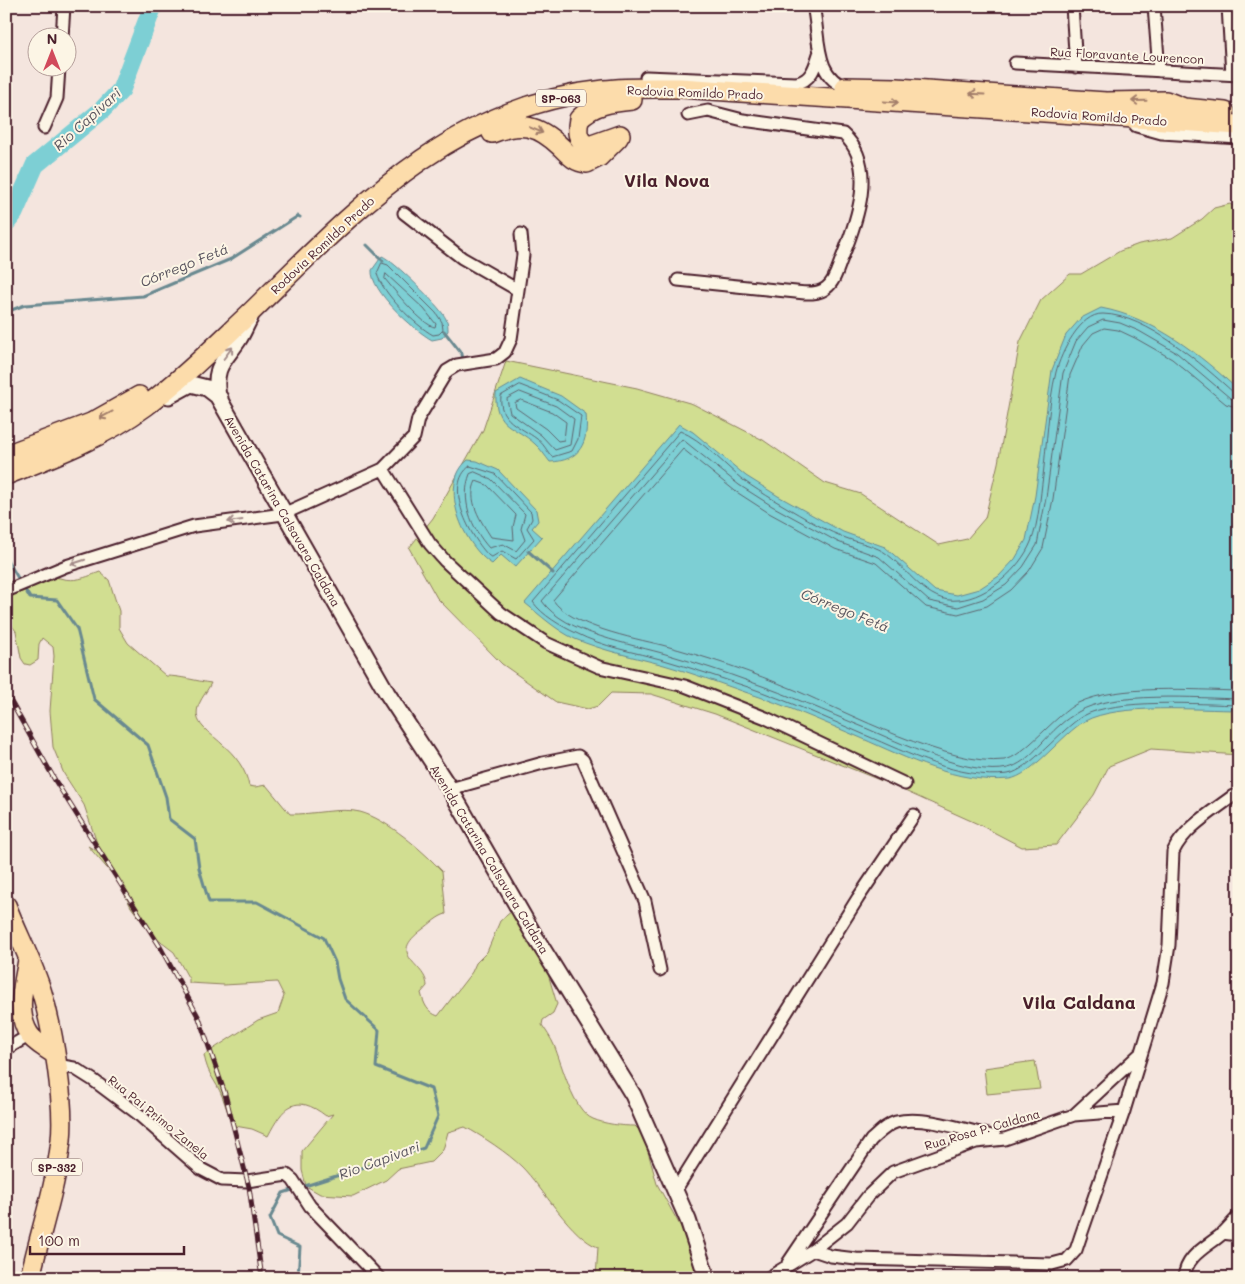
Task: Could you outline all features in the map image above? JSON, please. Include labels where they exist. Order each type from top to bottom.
[{"type":"main road","name":"Rodovia Romildo Prado","points":[[6,455],[91,423],[120,408],[158,383],[211,336],[374,180],[425,144],[468,120],[534,93],[572,83],[646,76],[849,88],[897,88],[1106,102],[1166,101],[1184,108],[1239,114]]},
{"type":"main road","name":"Rodovia Romildo Prado","points":[[6,475],[107,432],[145,407],[188,372],[355,212],[416,162],[475,128],[552,99],[603,90],[644,88],[784,95],[1239,125]]},
{"type":"main road","points":[[395,178],[419,172],[485,136],[515,125],[535,128],[574,160],[587,163],[593,162],[620,135],[589,146],[579,138],[577,131],[579,119],[593,108],[608,102],[673,99],[745,103],[784,95]]},
{"type":"main road","points":[[1166,101],[1213,105],[1239,104]]},
{"type":"main road","name":"SP-332","points":[[6,905],[10,927],[28,959],[42,993],[55,1060],[62,1117],[61,1138],[52,1195],[30,1278]]},
{"type":"main road","points":[[28,959],[22,994],[22,1017],[30,1035],[55,1060]]},
{"type":"main road","points":[[22,994],[42,993]]},
{"type":"main road","points":[[30,1035],[42,1030],[49,1023]]},
{"type":"street","points":[[63,28],[64,6]]},
{"type":"street","points":[[813,6],[819,54],[836,82],[849,88]]},
{"type":"street","points":[[1072,6],[1076,66]]},
{"type":"street","points":[[1154,6],[1159,71]]},
{"type":"street","points":[[1228,6],[1235,75]]},
{"type":"street","points":[[646,76],[796,83],[806,80],[812,72],[819,54]]},
{"type":"street","name":"Rua Floravante Lourencon","points":[[1015,63],[1235,75]]},
{"type":"street","points":[[44,128],[57,98],[58,78]]},
{"type":"street","points":[[678,280],[796,292],[814,293],[826,289],[832,281],[848,244],[862,198],[861,171],[856,150],[851,141],[843,134],[743,120],[708,110],[688,115]]},
{"type":"street","points":[[1107,116],[1162,131],[1239,136]]},
{"type":"street","points":[[404,213],[462,258],[518,290]]},
{"type":"street","points":[[6,591],[30,579],[75,563],[194,526],[283,514],[382,469],[414,437],[418,419],[447,371],[457,366],[496,359],[505,352],[511,339],[523,255],[521,234]]},
{"type":"street","points":[[220,398],[217,383],[221,362],[239,339],[255,308]]},
{"type":"street","points":[[6,475],[53,462],[90,447],[126,427],[168,397],[191,384],[207,388],[220,398]]},
{"type":"street","name":"Avenida Catarina Calsavara Caldana","points":[[220,398],[283,514],[387,693],[450,789],[534,934],[633,1095],[675,1191],[707,1278]]},
{"type":"street","points":[[382,469],[430,544],[445,561],[501,613],[546,643],[599,667],[692,689],[766,718],[905,784]]},
{"type":"street","points":[[450,789],[542,763],[578,756],[583,760],[645,901],[660,970]]},
{"type":"street","points":[[813,1250],[831,1256],[856,1259],[1011,1264],[1052,1264],[1067,1260],[1076,1250],[1124,1111],[1163,983],[1169,945],[1173,852],[1189,830],[1232,796]]},
{"type":"street","points":[[675,1191],[858,898],[914,815]]},
{"type":"street","points":[[6,1049],[30,1035]]},
{"type":"street","points":[[1074,1115],[1142,1051]]},
{"type":"street","name":"Rua Pai Primo Zanela","points":[[55,1060],[74,1068],[93,1080],[137,1113],[201,1169],[222,1180],[247,1181],[283,1174],[293,1180],[310,1206],[379,1278]]},
{"type":"street","name":"Rua Rosa P. Caldana","points":[[768,1278],[784,1270],[813,1250],[847,1223],[868,1196],[893,1172],[976,1142],[1005,1138],[1074,1115],[1124,1111]]},
{"type":"street","points":[[784,1270],[871,1140],[883,1129],[896,1122],[928,1122],[1005,1138]]},
{"type":"street","points":[[1184,1278],[1185,1270],[1192,1257],[1222,1233],[1239,1216]]},
{"type":"street","points":[[1222,1233],[1239,1235]]},
{"type":"green space","points":[[1230,204],[1239,210],[1239,755],[1151,749],[1109,766],[1094,795],[1056,845],[1022,847],[978,824],[887,783],[715,714],[651,694],[611,693],[598,706],[588,709],[556,702],[502,664],[437,598],[409,548],[433,518],[483,430],[506,361],[637,388],[693,404],[763,440],[825,483],[861,494],[939,545],[967,539],[985,518],[998,463],[1020,342],[1041,300],[1070,274],[1081,274],[1120,251],[1139,244],[1172,238],[1202,219],[1214,208]]},
{"type":"green space","points":[[100,572],[109,580],[119,611],[119,628],[128,643],[166,676],[211,683],[199,704],[198,717],[203,727],[227,748],[243,768],[249,786],[266,785],[290,814],[344,810],[360,812],[382,821],[425,854],[442,871],[446,914],[437,918],[423,929],[407,946],[407,953],[410,959],[425,978],[427,986],[421,993],[425,1004],[431,1012],[438,1016],[472,972],[476,963],[487,952],[500,921],[513,910],[545,964],[557,1004],[553,1013],[543,1020],[542,1025],[554,1045],[574,1097],[586,1114],[593,1119],[624,1126],[635,1126],[643,1134],[657,1184],[687,1238],[697,1271],[694,1272],[696,1278],[596,1278],[598,1247],[578,1234],[522,1167],[495,1145],[465,1127],[448,1132],[443,1150],[431,1162],[398,1169],[386,1180],[353,1196],[320,1194],[306,1186],[302,1170],[302,1151],[333,1114],[326,1116],[306,1105],[298,1104],[291,1106],[279,1117],[268,1136],[252,1129],[235,1126],[210,1073],[204,1055],[258,1020],[278,1013],[284,996],[277,982],[224,985],[189,983],[189,979],[174,952],[153,936],[131,907],[118,881],[88,846],[95,850],[99,849],[84,805],[64,774],[53,747],[50,711],[53,647],[42,638],[39,644],[38,660],[30,665],[25,664],[21,658],[16,631],[6,618],[6,596],[53,576],[72,580]]},
{"type":"green space","points":[[1035,1061],[1040,1089],[987,1094],[984,1068]]},
{"type":"water","points":[[382,256],[406,275],[442,313],[447,322],[448,331],[442,338],[432,340],[424,335],[385,299],[373,279],[372,270]]},
{"type":"water","points":[[1101,308],[1139,320],[1175,339],[1239,391],[1239,710],[1159,709],[1099,715],[1076,727],[1037,763],[1018,776],[1009,779],[970,778],[914,761],[760,697],[685,671],[575,639],[555,627],[525,603],[679,424],[693,432],[746,476],[778,496],[843,532],[885,547],[935,591],[957,595],[979,589],[999,576],[1015,559],[1026,540],[1035,496],[1052,370],[1066,335],[1081,318]]},
{"type":"water","points":[[520,379],[561,396],[586,414],[587,424],[584,442],[575,454],[560,461],[550,462],[535,444],[502,420],[496,404],[496,393]]},
{"type":"water","points":[[468,460],[477,461],[498,470],[536,510],[538,521],[532,528],[542,537],[515,567],[501,555],[492,564],[472,544],[464,530],[458,515],[455,484],[459,471]]},
{"type":"waterway","name":"Rio Capivari","points":[[6,223],[14,213],[35,165],[102,110],[121,90],[153,6]]},
{"type":"waterway","name":"Córrego Fetá","points":[[6,312],[25,305],[143,296],[231,259],[298,216],[300,217]]},
{"type":"waterway","name":"Córrego Fetá","points":[[367,245],[383,261]]},
{"type":"waterway","name":"Córrego Fetá","points":[[444,331],[462,354],[463,361]]},
{"type":"waterway","name":"Córrego Fetá","points":[[528,551],[553,573]]},
{"type":"waterway","name":"Rio Capivari","points":[[6,558],[30,598],[57,600],[77,629],[94,699],[148,745],[166,797],[169,819],[195,839],[199,868],[209,902],[257,902],[324,938],[335,962],[338,979],[345,999],[379,1030],[376,1067],[431,1089],[438,1116],[424,1148],[283,1193],[270,1218],[277,1236],[300,1247],[298,1278]]},
{"type":"railway","points":[[6,693],[56,782],[159,945],[199,1018],[225,1094],[249,1187],[262,1278]]},
{"type":"district","name":"Vila Nova","points":[[667,180]]},
{"type":"district","name":"Vila Caldana","points":[[1079,1002]]}]
